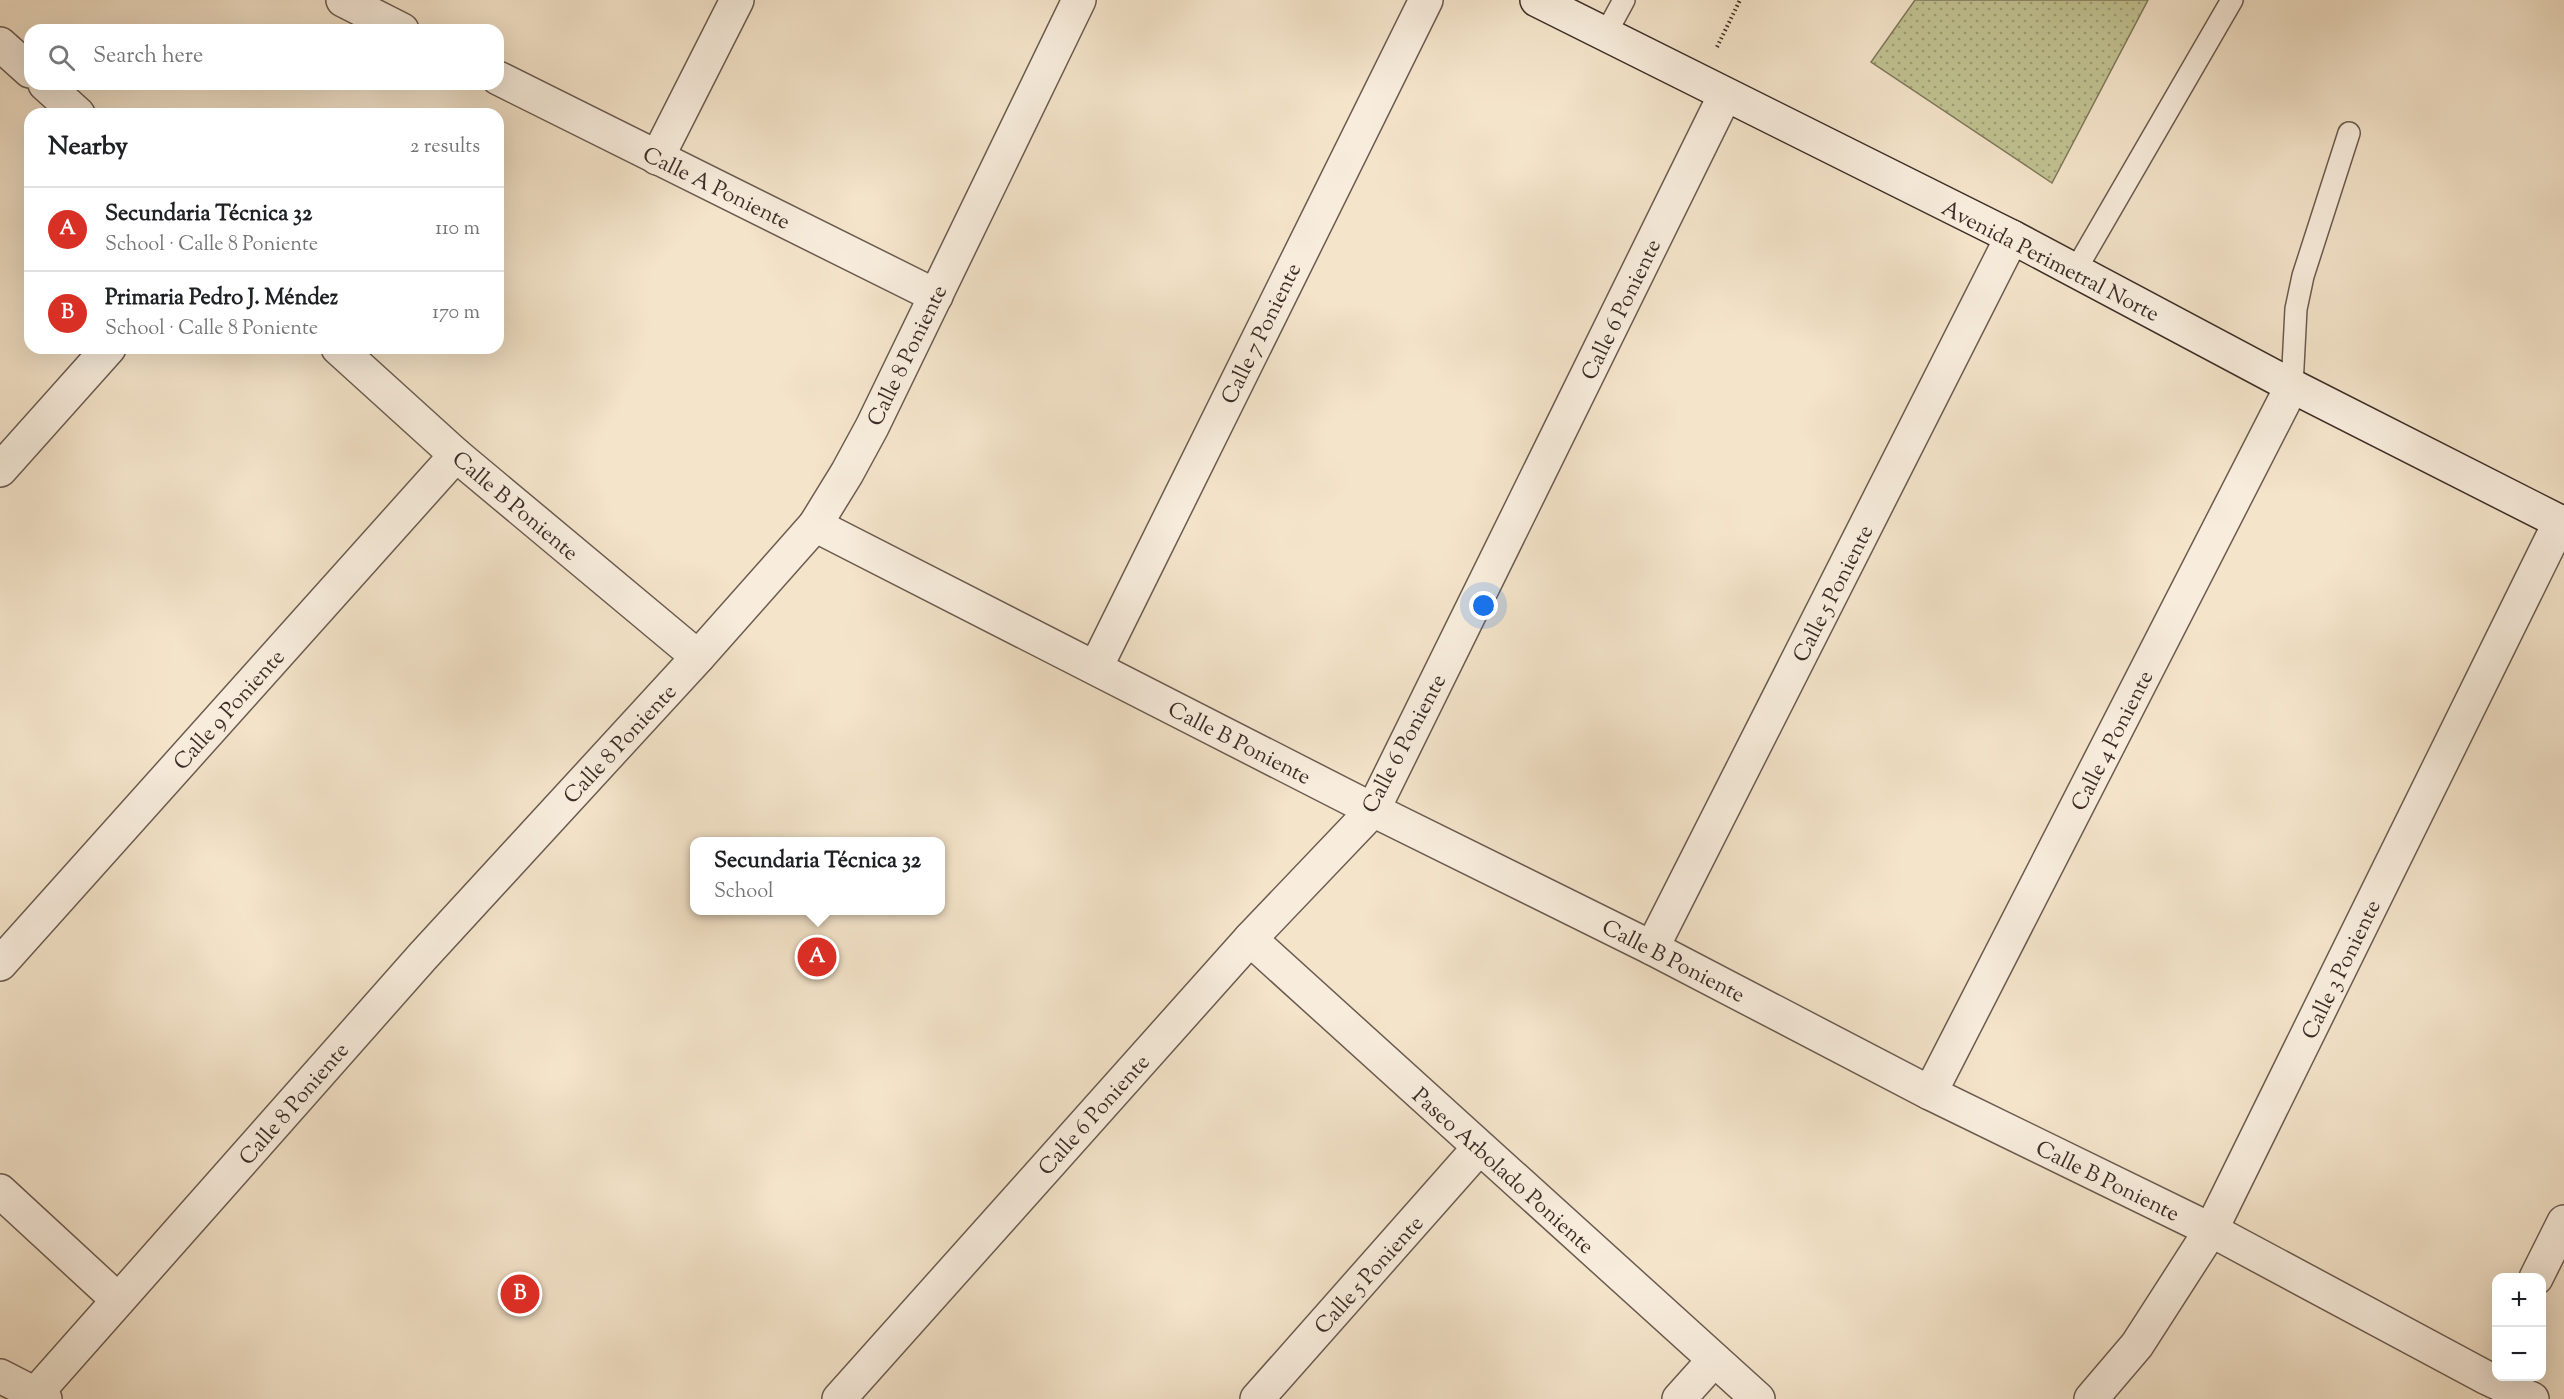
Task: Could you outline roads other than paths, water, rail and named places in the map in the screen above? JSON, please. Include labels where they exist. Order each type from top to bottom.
[{"type":"street","points":[[343,0],[389,16]]},
{"type":"street","points":[[657,158],[736,0]]},
{"type":"street","name":"Calle 8 Poniente","points":[[37,1397],[118,1300],[423,956],[698,657],[814,525],[847,473],[872,427],[1079,0]]},
{"type":"street","name":"Calle 7 Poniente","points":[[1096,667],[1426,0]]},
{"type":"street","name":"Avenida Perimetral Norte","points":[[1537,0],[2012,237],[2292,386],[2562,523]]},
{"type":"street","points":[[0,44],[24,66]]},
{"type":"street","name":"Calle A Poniente","points":[[504,81],[936,296]]},
{"type":"street","name":"Calle 6 Poniente","points":[[839,1399],[1250,939],[1373,810],[1713,89]]},
{"type":"street","points":[[52,90],[71,108]]},
{"type":"street","name":"Calle 5 Poniente","points":[[1652,948],[2012,237]]},
{"type":"street","points":[[0,470],[104,354]]},
{"type":"street","name":"Calle B Poniente","points":[[345,354],[456,455],[698,657]]},
{"type":"street","name":"Calle 4 Poniente","points":[[1930,1093],[2292,386]]},
{"type":"street","name":"Calle 9 Poniente","points":[[0,964],[456,455]]},
{"type":"street","name":"Calle 3 Poniente","points":[[2091,1399],[2137,1345],[2211,1230],[2562,523]]},
{"type":"street","name":"Calle B Poniente","points":[[814,525],[1373,810],[1652,948],[1930,1093],[2211,1230],[2485,1377],[2532,1399]]},
{"type":"street","name":"Paseo Arbolado Poniente","points":[[1250,939],[1758,1399]]},
{"type":"street","name":"Calle 5 Poniente","points":[[1257,1399],[1479,1148]]},
{"type":"street","points":[[0,1191],[118,1300]]},
{"type":"street","points":[[2538,1273],[2564,1222]]},
{"type":"street","points":[[1679,1399],[1714,1360]]},
{"type":"street","points":[[0,1376],[37,1397]]},
{"type":"lane","points":[[1605,35],[1624,0]]},
{"type":"lane","points":[[2075,271],[2232,0]]},
{"type":"lane","points":[[2292,386],[2296,309],[2303,276],[2349,133]]},
{"type":"place","name":"Secundaria Técnica 32","points":[[817,957]]},
{"type":"place","name":"Primaria Pedro J. Méndez","points":[[520,1294]]}]
